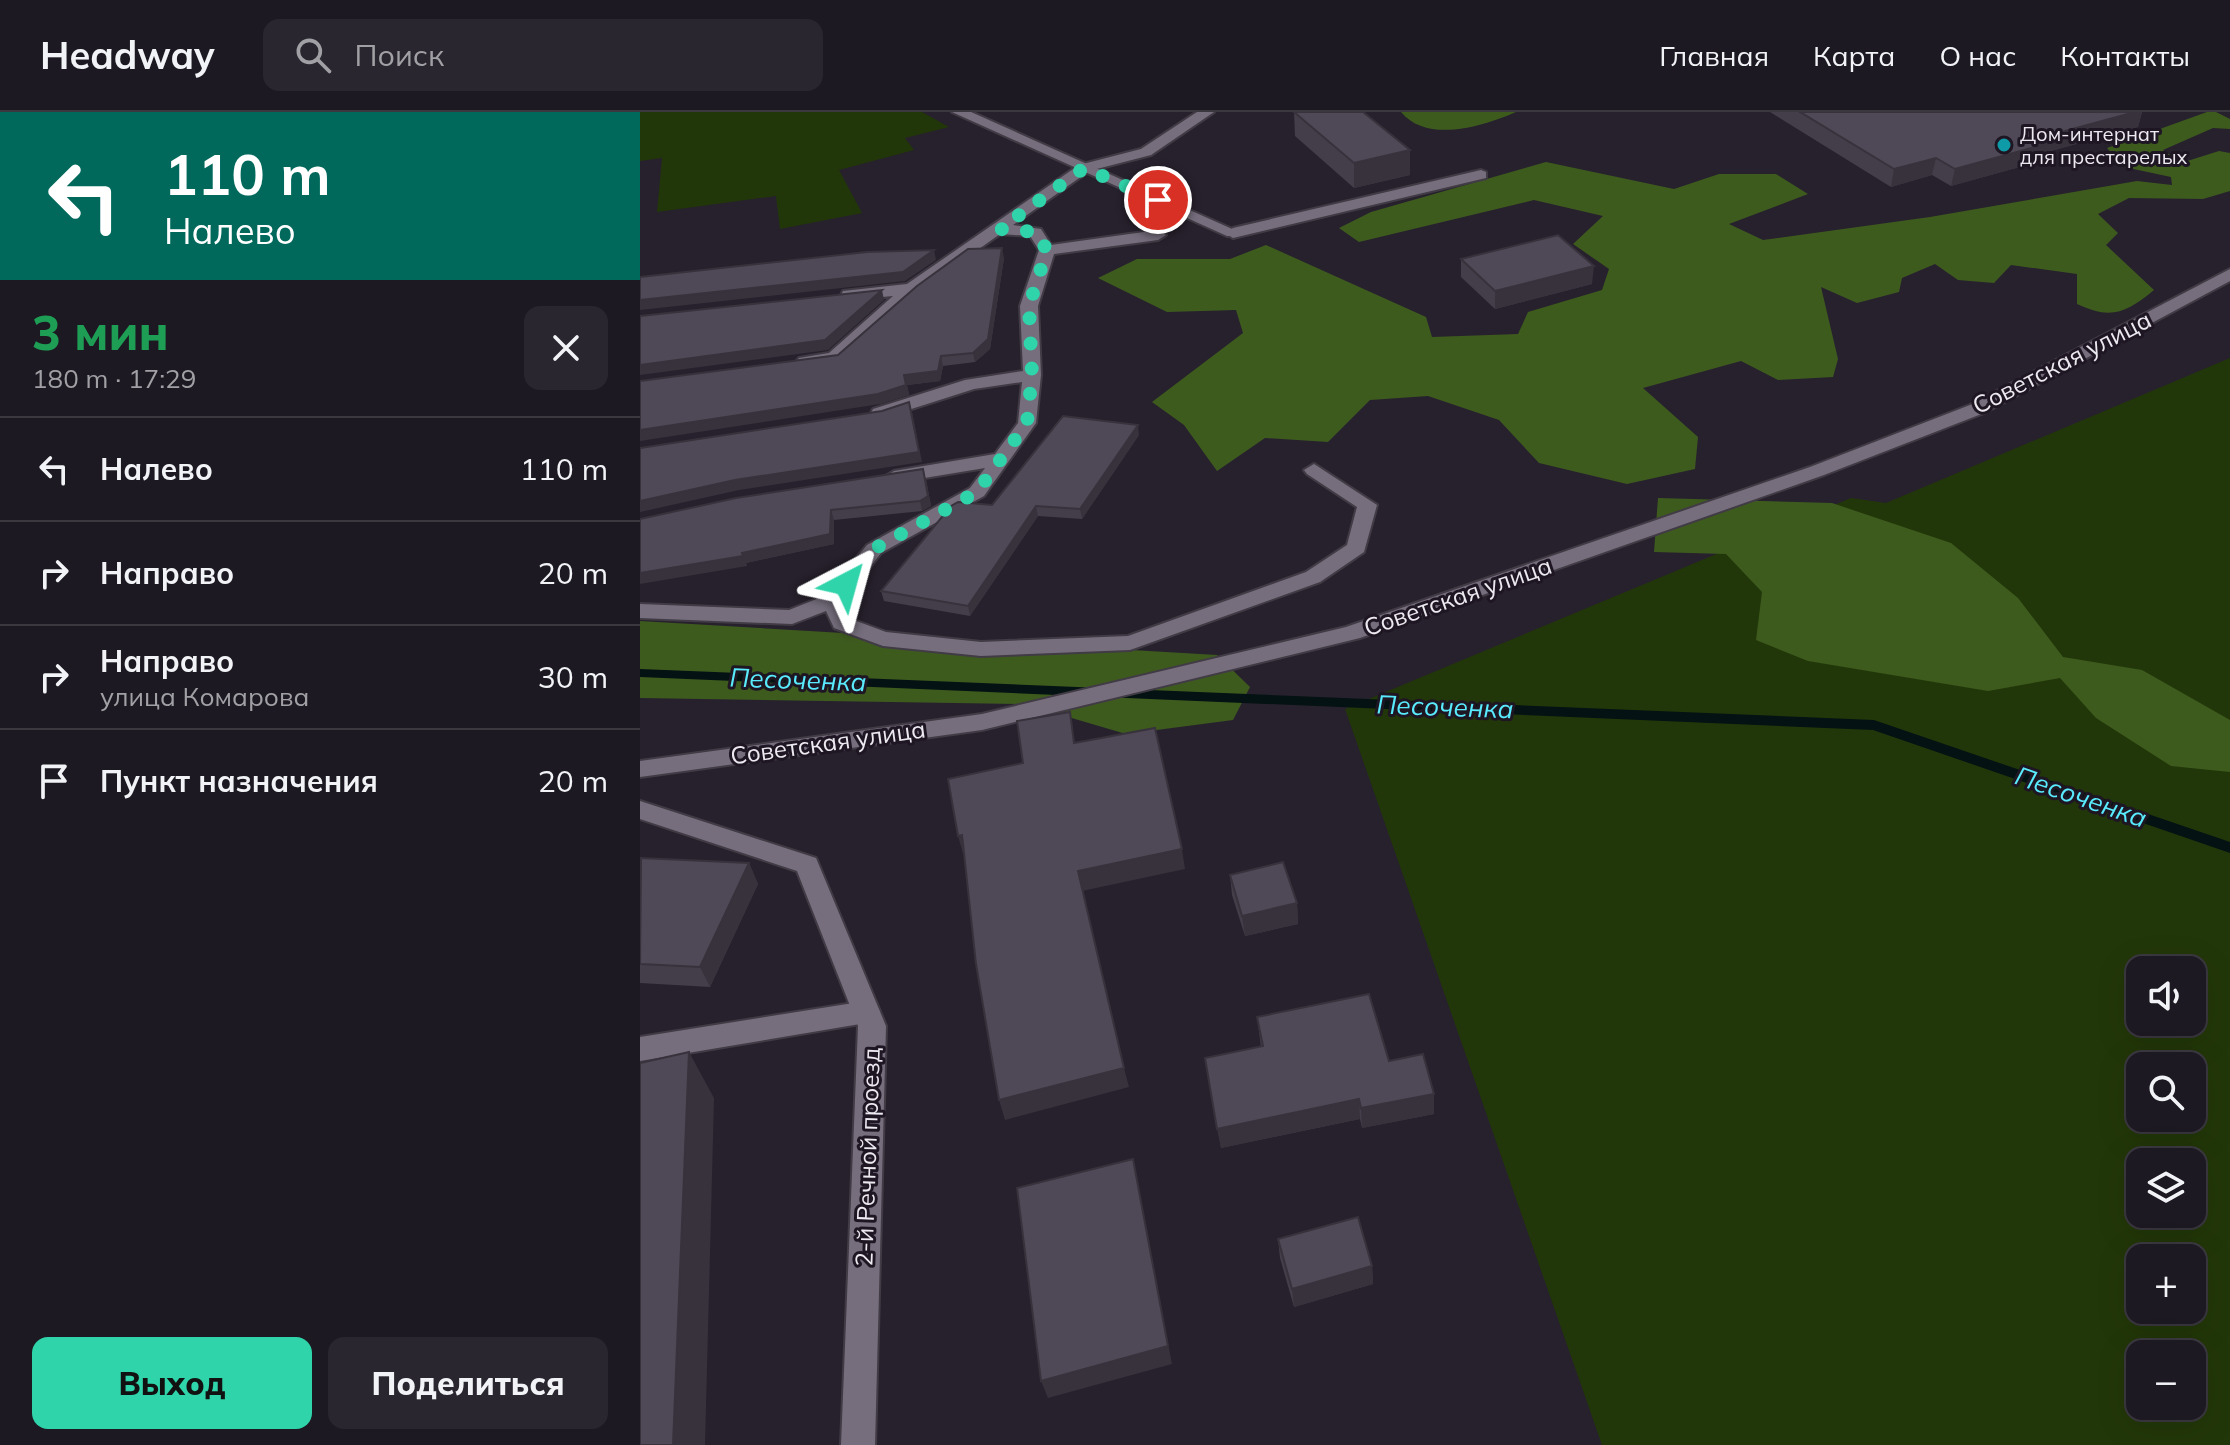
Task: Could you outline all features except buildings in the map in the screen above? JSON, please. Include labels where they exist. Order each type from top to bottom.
[{"type":"street","points":[[959,112],[1233,233],[1481,175]]},
{"type":"street","points":[[789,364],[834,358],[911,289],[1084,168],[1146,152],[1207,112]]},
{"type":"street","points":[[1000,229],[1035,232],[1047,250]]},
{"type":"street","points":[[1047,250],[1158,235]]},
{"type":"street","points":[[640,611],[792,617],[832,601],[874,549],[977,492],[1027,423],[1032,375],[1029,306],[1047,250]]},
{"type":"street","name":"Советская улица","points":[[640,769],[982,722],[1352,633],[1817,471],[1977,409],[2230,274]]},
{"type":"street","points":[[836,297],[911,289]]},
{"type":"street","points":[[854,417],[884,412],[971,384],[1032,375]]},
{"type":"street","points":[[876,479],[1001,459]]},
{"type":"street","points":[[832,601],[842,623],[883,639],[981,649],[1130,643],[1313,577],[1357,548],[1367,505],[1314,470]]},
{"type":"street","name":"2-й Речной проезд","points":[[640,810],[807,865],[872,1026],[858,1445]]},
{"type":"street","points":[[640,1049],[866,1012]]},
{"type":"green space","points":[[640,112],[922,112],[949,127],[905,138],[914,150],[839,170],[862,213],[780,229],[776,196],[657,212],[662,158],[640,161]]},
{"type":"green space","points":[[1401,112],[1516,112],[1472,127],[1440,130],[1412,122]]},
{"type":"green space","points":[[2207,112],[2216,112],[2230,119],[2230,129],[2213,128],[2163,150],[2181,163],[2219,151],[2230,153],[2230,191],[2203,199],[2129,198],[2098,214],[2118,233],[2106,245],[2154,290],[2135,304],[2109,313],[2089,309],[2077,304],[2077,274],[2011,265],[1994,283],[1958,280],[1935,264],[1902,278],[1899,292],[1857,303],[1821,287],[1838,359],[1833,377],[1778,380],[1741,361],[1643,388],[1698,437],[1695,469],[1627,484],[1539,463],[1499,420],[1428,396],[1370,400],[1328,442],[1265,438],[1217,471],[1184,425],[1152,402],[1243,333],[1236,310],[1167,312],[1098,278],[1137,259],[1230,259],[1266,245],[1426,317],[1432,337],[1518,334],[1528,312],[1602,290],[1609,269],[1573,244],[1603,216],[1534,200],[1359,242],[1339,228],[1371,212],[1546,162],[1674,189],[1719,174],[1776,174],[1808,194],[1729,224],[1763,240],[1930,217],[2137,181],[2172,185],[2171,177],[2124,167],[2107,148]]},
{"type":"green space","points":[[2230,358],[2230,1445],[1602,1445],[1345,709],[1851,498],[1886,503]]},
{"type":"green space","points":[[1658,498],[1832,503],[1951,543],[2018,598],[2063,657],[2142,670],[2230,720],[2230,772],[2171,766],[2096,718],[2060,678],[1988,691],[1808,661],[1756,640],[1762,592],[1726,554],[1654,552]]},
{"type":"green space","points":[[640,621],[1217,655],[1250,687],[1233,720],[1126,734],[1024,704],[640,698]]},
{"type":"waterway","name":"Песоченка","points":[[640,673],[1874,725],[2230,848]]},
{"type":"place","name":"Дом-интернат для престарелых","points":[[2004,145]]},
{"type":"route","points":[[846,584],[874,549],[977,492],[1027,423],[1032,375],[1029,306],[1047,250],[1035,232],[1000,229],[1084,168],[1158,200]]}]
